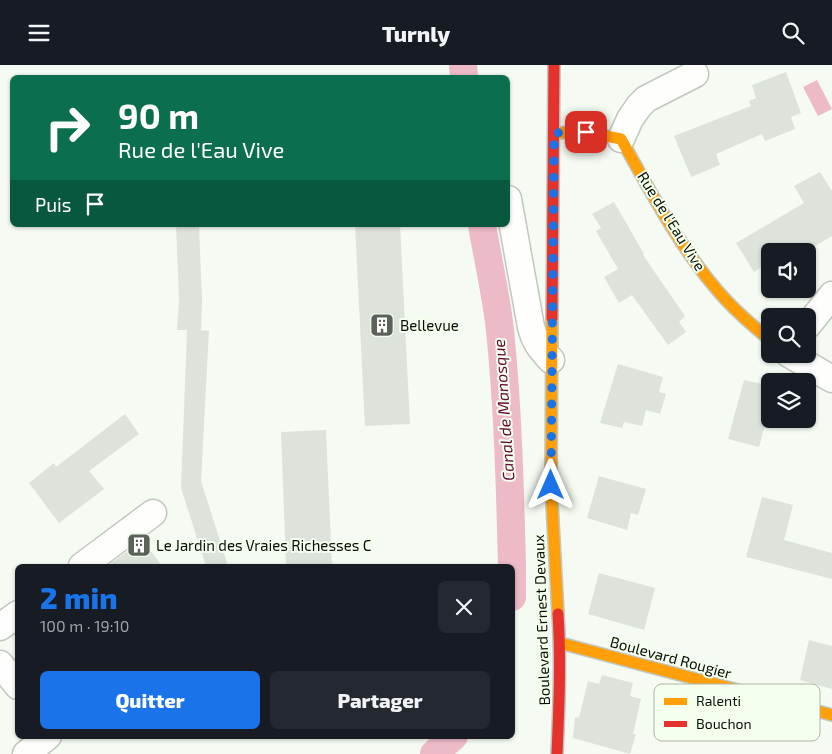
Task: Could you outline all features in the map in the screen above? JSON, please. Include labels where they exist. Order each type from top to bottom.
[{"type":"street","name":"Boulevard Ernest Devaux","points":[[554,65],[551,485],[560,643],[557,754]]},
{"type":"street","points":[[554,133],[586,132],[621,139],[630,119],[646,99],[694,74]]},
{"type":"street","name":"Rue de l'Eau Vive","points":[[621,139],[680,239],[700,268],[737,312],[761,332]]},
{"type":"street","points":[[510,210],[531,327],[539,347],[552,360]]},
{"type":"street","points":[[816,315],[832,295]]},
{"type":"street","points":[[804,363],[832,379]]},
{"type":"street","points":[[85,564],[153,513]]},
{"type":"street","points":[[0,627],[15,616]]},
{"type":"street","name":"Boulevard Rougier","points":[[560,643],[715,684]]},
{"type":"street","points":[[0,664],[15,682]]},
{"type":"street","points":[[26,754],[44,739]]},
{"type":"shaded area","points":[[817,80],[832,109],[818,116],[803,87]]},
{"type":"building","points":[[786,72],[801,113],[791,117],[795,129],[765,141],[762,134],[716,154],[720,165],[691,177],[674,136],[751,106],[749,101],[756,98],[752,85]]},
{"type":"building","points":[[820,172],[832,191],[832,236],[816,246],[816,243],[761,243],[761,268],[754,272],[736,243],[804,203],[794,186]]},
{"type":"building","points":[[614,202],[643,255],[685,316],[679,322],[686,332],[668,345],[632,295],[619,303],[604,277],[618,269],[596,231],[601,228],[592,214]]},
{"type":"building","points":[[176,227],[199,227],[202,299],[201,330],[198,330],[209,331],[201,481],[227,564],[205,564],[181,488],[187,330],[177,330],[179,300]]},
{"type":"building","name":"Bellevue","points":[[355,227],[400,227],[410,424],[365,426]]},
{"type":"building","points":[[618,364],[663,377],[659,392],[666,394],[660,414],[646,410],[642,426],[624,422],[622,428],[600,423]]},
{"type":"building","points":[[744,380],[761,384],[761,428],[764,428],[759,447],[728,439]]},
{"type":"building","points":[[125,414],[139,434],[89,471],[104,489],[59,523],[29,483],[54,463],[56,467]]},
{"type":"building","points":[[326,430],[332,564],[286,564],[281,432]]},
{"type":"building","points":[[599,476],[646,489],[638,515],[631,513],[627,530],[587,518]]},
{"type":"building","points":[[762,497],[793,505],[784,540],[832,553],[832,579],[746,557]]},
{"type":"building","name":"Le Jardin des Vraies Richesses C","points":[[143,540],[161,564],[110,564]]},
{"type":"building","points":[[599,573],[655,588],[644,630],[588,614]]},
{"type":"building","points":[[809,640],[832,646],[832,689],[820,684],[800,680]]},
{"type":"building","points":[[602,675],[633,683],[630,696],[641,699],[633,734],[636,734],[630,754],[573,738],[575,717],[579,718],[588,681],[599,684]]},
{"type":"waterway","name":"Canal de Manosque","points":[[463,65],[464,75]]},
{"type":"waterway","name":"Canal de Manosque","points":[[482,227],[496,304],[503,360],[512,564]]},
{"type":"waterway","name":"Canal de Manosque","points":[[434,754],[451,739]]},
{"type":"traffic: slow","points":[[554,133],[586,132],[621,139],[644,181],[695,262],[730,305],[761,332]]},
{"type":"traffic: slow","points":[[552,318],[551,485],[558,614]]},
{"type":"traffic: slow","points":[[560,643],[715,684]]},
{"type":"traffic: slow","points":[[820,712],[832,715]]},
{"type":"traffic: jam","points":[[552,318],[554,65]]},
{"type":"traffic: jam","points":[[557,754],[560,667],[558,614]]},
{"type":"place","name":"Bellevue","points":[[382,325]]},
{"type":"place","name":"Le Jardin des Vraies Richesses C","points":[[139,545]]},
{"type":"route","points":[[551,485],[554,133],[586,132]]}]
